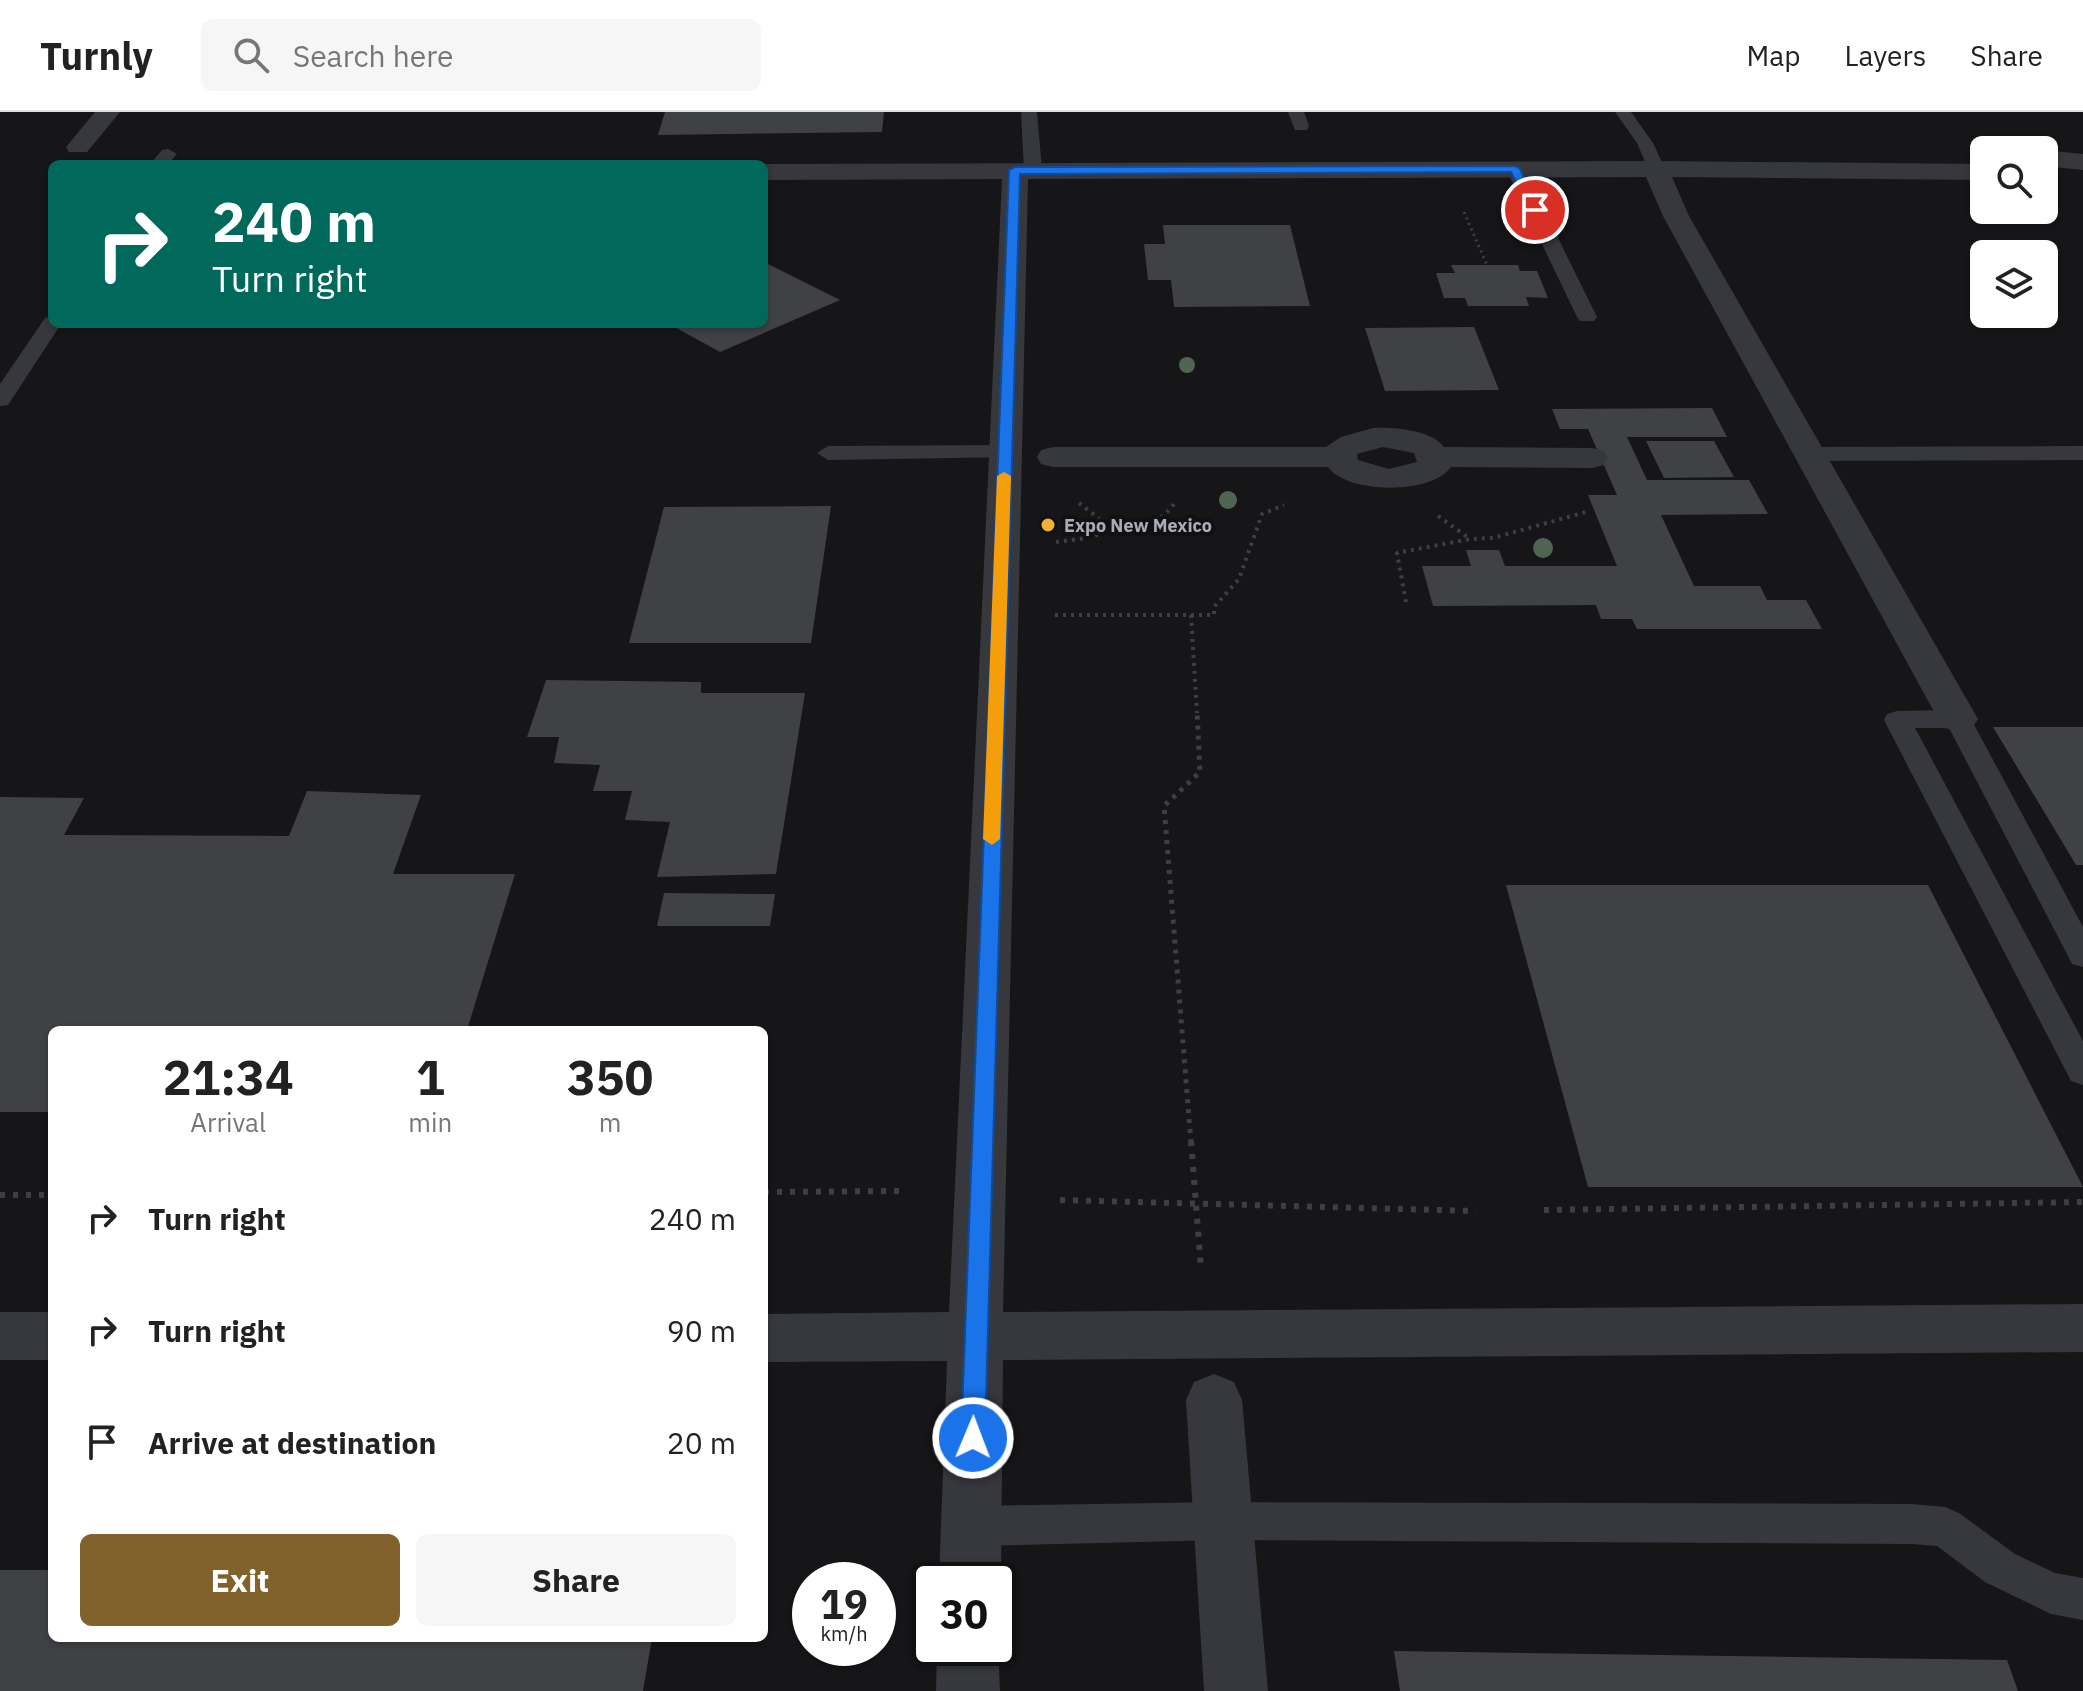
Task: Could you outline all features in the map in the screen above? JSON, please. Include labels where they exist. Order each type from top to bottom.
[{"type":"street","points":[[78,147],[108,112]]},
{"type":"street","points":[[1656,169],[1676,158],[1970,158]]},
{"type":"street","points":[[2058,159],[2083,162]]},
{"type":"street","points":[[768,172],[1515,169],[1970,172]]},
{"type":"street","points":[[1656,169],[1676,216],[1958,719]]},
{"type":"street","points":[[2058,171],[2083,169]]},
{"type":"street","points":[[970,1562],[974,1339],[1005,452],[1024,170]]},
{"type":"street","points":[[1053,457],[1198,457],[1350,465],[1371,478],[1410,478],[1434,467],[1432,457],[1592,458]]},
{"type":"street","points":[[768,1338],[974,1339],[2083,1328]]},
{"type":"street","points":[[0,1336],[48,1336]]},
{"type":"street","points":[[1214,1400],[1236,1691]]},
{"type":"street","points":[[968,1666],[968,1691]]},
{"type":"lane","points":[[1024,170],[1029,112]]},
{"type":"lane","points":[[1623,112],[1645,143],[1656,169]]},
{"type":"lane","points":[[1515,169],[1587,317]]},
{"type":"lane","points":[[0,400],[48,328]]},
{"type":"lane","points":[[828,453],[1005,452]]},
{"type":"lane","points":[[1815,463],[2083,453]]},
{"type":"lane","points":[[1815,463],[2083,472]]},
{"type":"lane","points":[[2079,1048],[1897,720],[1958,719],[2083,956]]},
{"type":"lane","points":[[971,1526],[1224,1521],[1911,1524],[1945,1527],[2000,1568],[2051,1593],[2083,1599]]},
{"type":"path","points":[[1463,210],[1487,265]]},
{"type":"path","points":[[1002,543],[1076,542],[1095,537],[1106,524],[1141,526],[1158,522],[1169,513],[1177,490],[1198,457]]},
{"type":"path","points":[[1000,615],[1214,615],[1214,607],[1239,579],[1262,514],[1350,465]]},
{"type":"path","points":[[1406,602],[1397,553],[1470,539],[1493,538],[1586,512]]},
{"type":"path","points":[[1191,615],[1200,772],[1164,806],[1201,1268]]},
{"type":"path","points":[[768,1192],[903,1191]]},
{"type":"path","points":[[0,1195],[48,1195]]},
{"type":"path","points":[[1060,1200],[1476,1211]]},
{"type":"path","points":[[1544,1210],[2083,1202]]},
{"type":"building","points":[[665,112],[884,112],[882,132],[658,135]]},
{"type":"building","points":[[1163,225],[1290,225],[1310,306],[1174,307],[1171,280],[1148,280],[1144,244],[1165,244]]},
{"type":"building","points":[[768,264],[840,300],[720,352],[676,328],[768,328]]},
{"type":"building","points":[[1451,265],[1518,265],[1520,271],[1537,271],[1548,298],[1526,297],[1529,306],[1468,306],[1465,298],[1444,298],[1436,273],[1455,273]]},
{"type":"building","points":[[1474,327],[1499,390],[1385,391],[1365,328]]},
{"type":"building","points":[[1712,408],[1727,437],[1627,437],[1647,480],[1749,480],[1768,514],[1661,515],[1694,586],[1760,586],[1767,600],[1806,600],[1822,629],[1637,629],[1632,619],[1601,619],[1596,605],[1433,606],[1422,566],[1471,566],[1466,550],[1499,550],[1505,566],[1617,566],[1588,495],[1617,495],[1588,429],[1560,429],[1552,409]]},
{"type":"building","points":[[1646,441],[1714,441],[1734,477],[1664,478]]},
{"type":"building","points":[[831,506],[811,643],[629,643],[664,507]]},
{"type":"building","points":[[546,680],[701,682],[701,693],[805,693],[776,874],[657,877],[670,822],[625,820],[632,791],[593,791],[600,765],[554,763],[559,737],[527,737]]},
{"type":"building","points":[[1993,727],[2083,727],[2083,865],[2076,865]]},
{"type":"building","points":[[307,791],[421,795],[393,874],[515,874],[468,1026],[48,1026],[48,1112],[0,1112],[0,797],[84,798],[64,835],[289,836]]},
{"type":"building","points":[[1506,885],[1928,885],[2083,1187],[1588,1187]]},
{"type":"building","points":[[664,893],[775,894],[770,926],[657,926]]},
{"type":"building","points":[[0,1570],[48,1570],[48,1642],[651,1642],[643,1691],[0,1691]]},
{"type":"building","points":[[1394,1651],[2007,1660],[2018,1691],[1400,1691]]},
{"type":"slow traffic","points":[[992,839],[1004,476]]},
{"type":"place","name":"Expo New Mexico","points":[[1048,525]]},
{"type":"route","points":[[973,1438],[1015,170],[1515,169],[1535,210]]}]
